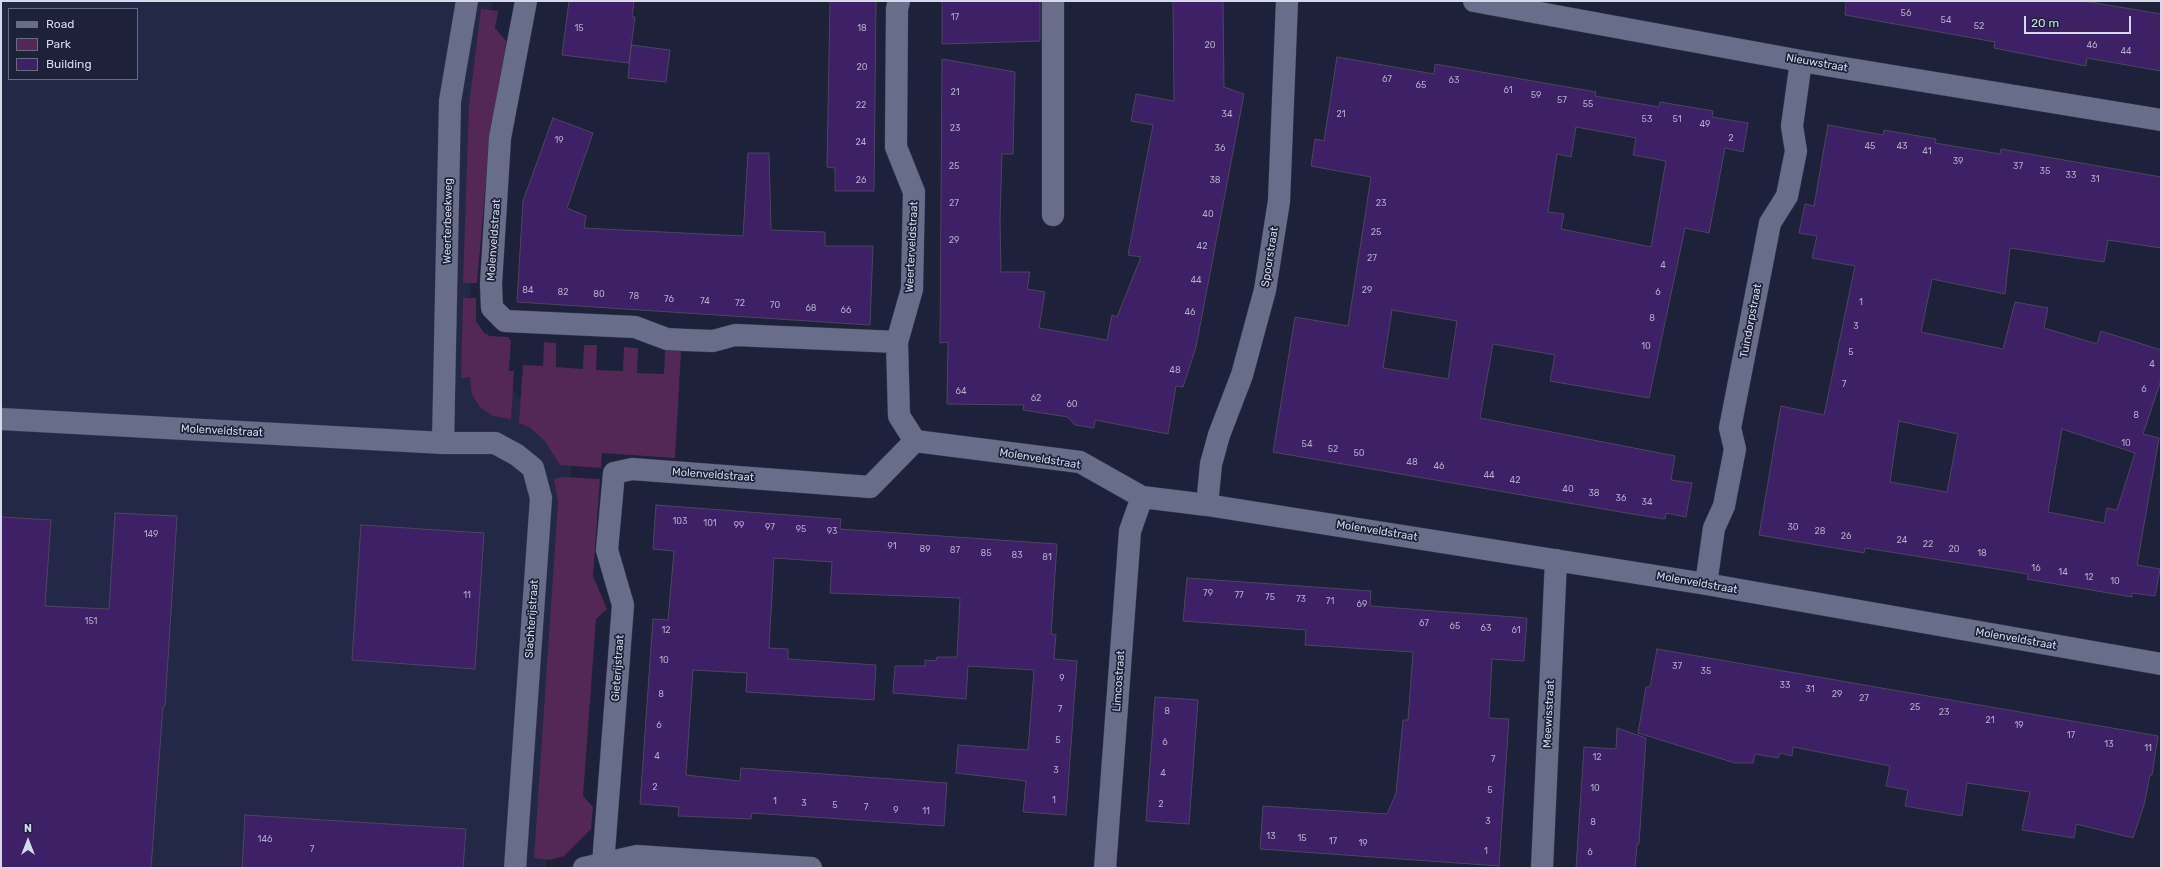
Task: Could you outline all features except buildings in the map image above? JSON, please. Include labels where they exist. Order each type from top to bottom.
[{"type":"street","name":"Weerterbeekweg","points":[[443,443],[450,101],[467,1]]},
{"type":"street","name":"Molenveldstraat","points":[[526,1],[500,138],[491,284],[492,308],[505,321],[635,327],[667,339],[712,341],[734,335],[897,342]]},
{"type":"street","name":"Weerterveldstraat","points":[[899,1],[897,9],[896,147],[914,192],[912,289],[897,342],[899,416],[915,442]]},
{"type":"street","points":[[1052,215],[1053,1]]},
{"type":"street","name":"Spoorstraat","points":[[1207,504],[1213,457],[1219,435],[1242,376],[1265,290],[1279,201],[1287,1]]},
{"type":"street","name":"Nieuwstraat","points":[[1474,1],[1544,7],[1801,61],[2161,120]]},
{"type":"street","name":"Tuindorpstraat","points":[[1706,584],[1714,528],[1724,506],[1735,449],[1730,428],[1770,223],[1787,196],[1796,151],[1792,126],[1801,61]]},
{"type":"street","name":"Molenveldstraat","points":[[1,419],[443,443]]},
{"type":"street","name":"Molenveldstraat","points":[[614,473],[632,469],[870,487],[915,442],[1080,462],[1142,497],[1207,504],[1706,584],[2161,664]]},
{"type":"street","name":"Slachterijstraat","points":[[443,443],[495,443],[517,455],[533,468],[541,498],[514,868]]},
{"type":"street","name":"Gieterijstraat","points":[[593,866],[623,605],[607,550],[614,473]]},
{"type":"street","name":"Limcostraat","points":[[1106,868],[1130,531],[1142,497]]},
{"type":"street","name":"Meewisstraat","points":[[1542,868],[1556,560]]},
{"type":"street","points":[[593,866],[638,856],[811,868]]},
{"type":"shaded area","points":[[1,1],[493,1],[480,88],[468,347],[572,447],[546,868],[1,868]]},
{"type":"green space","points":[[481,9],[498,11],[495,28],[507,42],[501,105],[489,144],[477,283],[463,283],[469,105]]},
{"type":"green space","points":[[463,298],[476,298],[476,321],[484,333],[490,336],[508,337],[511,341],[509,371],[514,371],[511,419],[493,416],[481,408],[472,395],[470,377],[461,378]]},
{"type":"green space","points":[[544,342],[556,343],[556,367],[583,369],[584,345],[597,345],[596,370],[623,371],[624,347],[638,348],[637,373],[664,374],[665,350],[681,351],[675,458],[602,453],[601,468],[560,465],[545,441],[529,427],[519,423],[523,365],[543,366]]},
{"type":"green space","points":[[564,477],[600,479],[593,576],[607,609],[596,619],[583,796],[593,807],[591,829],[564,856],[550,860],[534,858],[558,502],[554,479]]}]
